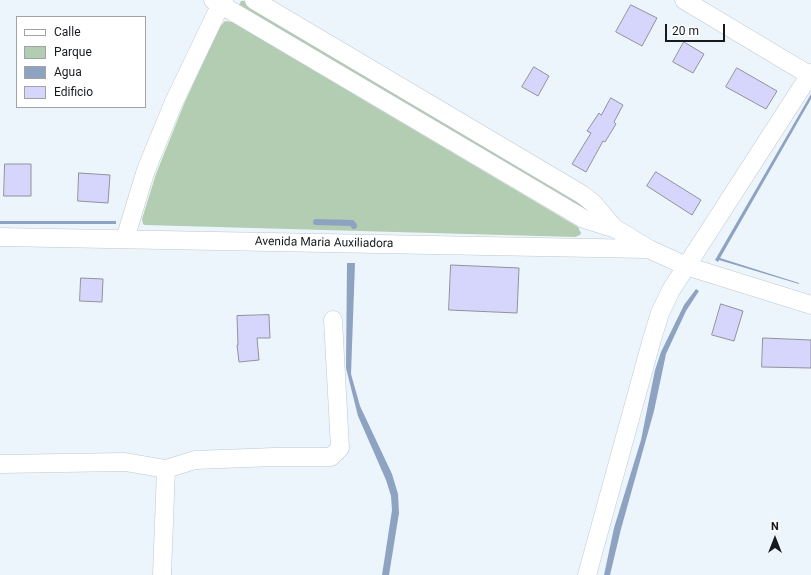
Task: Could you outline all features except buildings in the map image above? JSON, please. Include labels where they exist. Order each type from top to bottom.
[{"type":"street","points":[[254,0],[583,195],[594,204],[616,229]]},
{"type":"street","points":[[587,575],[660,313],[671,290],[686,266],[810,74],[684,0]]},
{"type":"street","points":[[125,239],[146,170],[173,104],[220,2],[570,212],[584,219],[616,229],[648,249],[686,266],[811,305]]},
{"type":"street","name":"Avenida Maria Auxiliadora","points":[[0,237],[648,249]]},
{"type":"street","points":[[0,464],[125,462],[166,470],[195,460],[274,457],[331,457],[340,448],[333,320]]},
{"type":"street","points":[[162,575],[166,470]]},
{"type":"green space","points":[[241,1],[244,1],[591,206],[590,213],[239,5]]},
{"type":"green space","points":[[225,21],[232,22],[578,227],[581,233],[580,235],[575,237],[143,224],[142,219],[156,174],[184,104],[219,28]]},
{"type":"water","points":[[811,94],[811,99],[720,258],[799,284],[719,260],[718,262],[715,260]]},
{"type":"water","points":[[0,221],[116,221],[116,224],[0,224]]},
{"type":"water","points":[[347,263],[355,263],[351,374],[360,406],[392,474],[398,494],[399,513],[389,575],[382,575],[392,510],[391,496],[386,480],[358,416],[346,368]]},
{"type":"water","points":[[696,289],[699,291],[686,311],[666,354],[654,411],[621,529],[610,575],[604,575],[614,528],[641,440],[655,370],[661,352],[684,305]]},
{"type":"waterway","points":[[316,222],[352,223],[354,226]]}]
